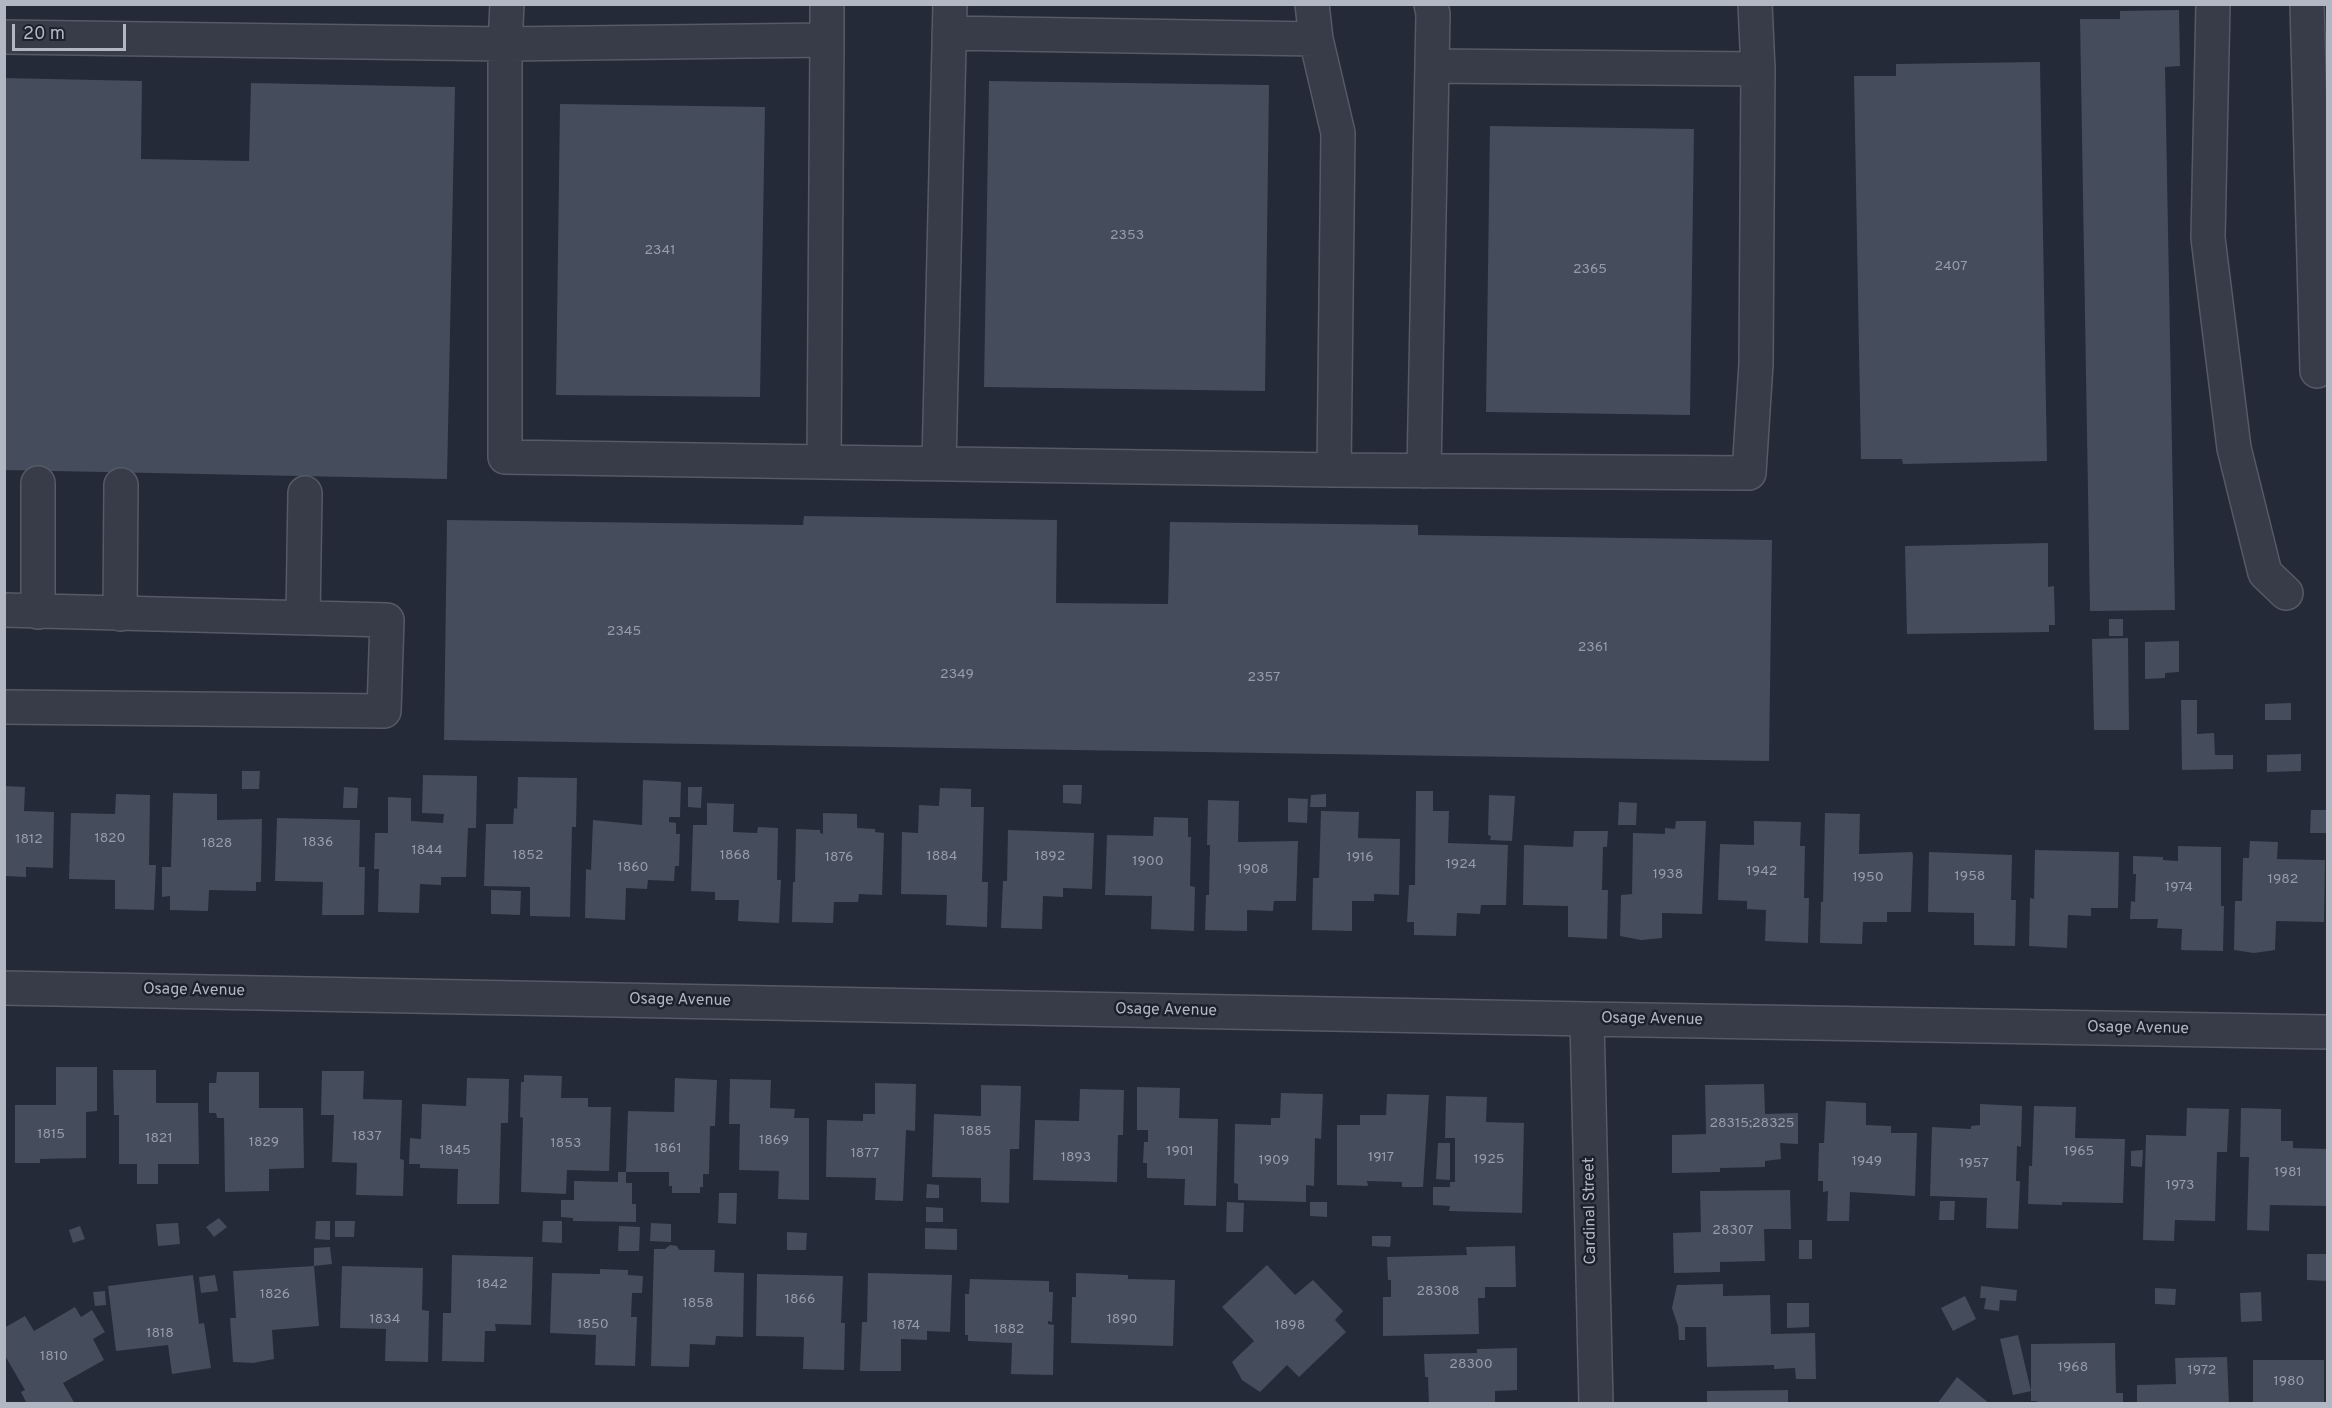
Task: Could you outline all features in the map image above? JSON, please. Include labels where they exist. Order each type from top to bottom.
[{"type":"street","points":[[507,4],[505,457],[1334,470],[1749,473],[1756,364],[1758,69],[1755,4]]},
{"type":"street","points":[[824,462],[827,4]]},
{"type":"street","points":[[1312,4],[1316,39],[1338,133],[1334,470]]},
{"type":"street","points":[[1424,471],[1433,14],[1431,4]]},
{"type":"street","points":[[2213,4],[2208,238],[2232,437],[2265,573],[2286,592]]},
{"type":"street","points":[[2307,4],[2316,371]]},
{"type":"street","points":[[939,463],[949,19],[1316,39]]},
{"type":"street","points":[[4,37],[506,44],[827,40]]},
{"type":"street","points":[[1432,66],[1758,69]]},
{"type":"street","points":[[38,483],[38,612]]},
{"type":"street","points":[[120,614],[121,484]]},
{"type":"street","points":[[303,618],[306,493]]},
{"type":"street","points":[[4,610],[387,620],[384,711],[4,707]]},
{"type":"street","name":"Osage Avenue","points":[[4,988],[2328,1032]]},
{"type":"street","name":"Cardinal Street","points":[[1587,1019],[1596,1404]]},
{"type":"building","points":[[2179,10],[2180,66],[2165,67],[2175,610],[2090,611],[2080,19],[2120,19],[2120,11]]},
{"type":"building","points":[[2040,62],[2047,461],[1903,464],[1902,459],[1861,459],[1854,76],[1896,76],[1896,64]]},
{"type":"building","points":[[4,78],[142,81],[141,159],[249,161],[251,83],[455,87],[447,479],[4,470]]},
{"type":"building","points":[[989,81],[1269,85],[1265,391],[984,387]]},
{"type":"building","points":[[560,104],[765,107],[760,397],[556,395]]},
{"type":"building","points":[[1490,126],[1694,129],[1690,415],[1486,412]]},
{"type":"building","points":[[804,516],[1057,520],[1056,603],[1168,604],[1170,522],[1418,525],[1418,535],[1772,540],[1769,761],[444,740],[447,520],[803,525]]},
{"type":"building","points":[[2048,543],[2048,587],[2054,586],[2055,625],[2049,625],[2049,632],[1907,634],[1905,546]]},
{"type":"building","points":[[2109,619],[2123,619],[2123,636],[2109,636]]},
{"type":"building","points":[[2128,638],[2129,730],[2094,730],[2092,639]]},
{"type":"building","points":[[2179,641],[2179,672],[2165,673],[2165,678],[2145,679],[2145,642]]},
{"type":"building","points":[[2181,700],[2197,700],[2197,734],[2214,733],[2215,755],[2233,755],[2233,769],[2182,770]]},
{"type":"building","points":[[2291,703],[2291,720],[2265,720],[2265,704]]},
{"type":"building","points":[[2301,754],[2301,771],[2267,772],[2267,755]]},
{"type":"building","points":[[242,771],[260,771],[259,789],[242,789]]},
{"type":"building","points":[[423,775],[477,776],[476,828],[468,828],[466,877],[441,877],[441,885],[420,884],[419,913],[378,912],[379,869],[374,869],[375,833],[388,833],[388,797],[411,798],[411,821],[443,823],[444,814],[422,813]]},
{"type":"building","points":[[518,777],[577,778],[576,827],[572,827],[570,917],[530,916],[530,887],[484,886],[486,824],[513,824],[514,808],[517,809]]},
{"type":"building","points":[[643,780],[681,782],[680,817],[669,817],[669,822],[676,823],[676,834],[680,834],[679,866],[675,866],[674,881],[648,880],[647,889],[626,888],[625,920],[585,918],[586,869],[591,870],[593,820],[642,825]]},
{"type":"building","points":[[1063,785],[1082,785],[1081,804],[1063,803]]},
{"type":"building","points":[[4,786],[25,787],[24,811],[54,812],[53,868],[26,867],[26,877],[4,876]]},
{"type":"building","points":[[344,787],[358,788],[357,808],[343,808]]},
{"type":"building","points":[[688,787],[702,787],[701,808],[688,807]]},
{"type":"building","points":[[940,788],[971,789],[971,807],[984,807],[982,882],[988,882],[987,927],[946,925],[947,895],[901,894],[902,832],[918,833],[919,805],[939,806]]},
{"type":"building","points":[[1416,791],[1433,791],[1433,811],[1449,811],[1448,843],[1508,845],[1506,905],[1481,905],[1480,914],[1457,913],[1456,936],[1414,935],[1414,922],[1407,922],[1409,885],[1415,885]]},
{"type":"building","points":[[173,793],[217,794],[217,820],[262,819],[261,882],[256,882],[256,891],[209,890],[208,911],[170,910],[170,896],[162,897],[162,867],[171,867]]},
{"type":"building","points":[[116,794],[150,795],[149,865],[156,865],[154,910],[115,909],[115,880],[69,879],[71,813],[115,814]]},
{"type":"building","points":[[1326,794],[1326,807],[1310,807],[1311,795]]},
{"type":"building","points":[[1489,795],[1515,796],[1512,841],[1490,840],[1491,836],[1488,835]]},
{"type":"building","points":[[1288,798],[1308,799],[1307,823],[1288,822]]},
{"type":"building","points":[[1208,800],[1239,801],[1238,842],[1298,841],[1296,901],[1274,901],[1273,911],[1247,910],[1247,931],[1205,930],[1206,895],[1209,895]]},
{"type":"building","points":[[1619,802],[1637,803],[1636,825],[1618,825]]},
{"type":"building","points":[[707,803],[734,804],[733,832],[757,833],[758,827],[778,828],[777,880],[781,880],[779,923],[738,921],[739,900],[715,900],[715,892],[691,891],[693,825],[707,825]]},
{"type":"building","points":[[2311,810],[2328,810],[2328,833],[2310,833]]},
{"type":"building","points":[[1321,811],[1359,812],[1358,838],[1400,839],[1399,895],[1374,894],[1374,901],[1352,901],[1352,931],[1312,930],[1313,878],[1319,878]]},
{"type":"building","points":[[823,813],[857,814],[857,828],[875,829],[875,832],[884,833],[882,895],[859,894],[858,902],[834,902],[833,923],[792,922],[796,829],[820,830],[823,834]]},
{"type":"building","points":[[1825,813],[1860,814],[1859,854],[1912,852],[1913,855],[1911,912],[1887,912],[1887,922],[1863,922],[1862,944],[1820,943]]},
{"type":"building","points":[[1154,817],[1188,818],[1188,837],[1191,837],[1190,886],[1195,887],[1194,931],[1151,929],[1152,896],[1105,895],[1107,835],[1153,836]]},
{"type":"building","points":[[277,818],[360,820],[359,867],[365,867],[364,915],[322,915],[323,882],[275,881]]},
{"type":"building","points":[[1676,821],[1706,821],[1702,914],[1662,913],[1662,938],[1641,940],[1620,936],[1621,895],[1632,894],[1633,833],[1665,834],[1665,828],[1675,829]]},
{"type":"building","points":[[1754,821],[1801,822],[1800,846],[1805,846],[1804,898],[1809,898],[1808,943],[1765,941],[1766,910],[1747,909],[1747,901],[1718,900],[1720,844],[1754,845]]},
{"type":"building","points":[[1008,830],[1094,833],[1092,889],[1063,888],[1063,897],[1043,896],[1042,929],[1001,928],[1003,881],[1007,881]]},
{"type":"building","points":[[1574,831],[1608,831],[1607,847],[1603,847],[1602,890],[1608,890],[1607,939],[1568,937],[1568,906],[1523,905],[1524,845],[1573,847]]},
{"type":"building","points":[[2250,841],[2278,842],[2277,859],[2325,860],[2324,922],[2276,921],[2275,950],[2254,953],[2234,950],[2235,901],[2242,901],[2243,858],[2249,858]]},
{"type":"building","points":[[2178,846],[2221,847],[2221,906],[2224,906],[2223,951],[2181,950],[2182,929],[2157,928],[2158,919],[2130,919],[2131,901],[2135,902],[2136,874],[2133,874],[2133,856],[2163,857],[2163,860],[2178,861]]},
{"type":"building","points":[[2035,850],[2119,852],[2118,908],[2091,908],[2091,916],[2068,915],[2067,948],[2029,946],[2030,898],[2034,899]]},
{"type":"building","points":[[1929,852],[2012,855],[2011,900],[2016,900],[2015,946],[1974,945],[1974,913],[1928,912]]},
{"type":"building","points":[[491,890],[521,891],[520,915],[491,914]]},
{"type":"building","points":[[56,1067],[97,1067],[97,1111],[86,1112],[86,1158],[40,1159],[40,1163],[15,1163],[15,1105],[56,1105]]},
{"type":"building","points":[[113,1070],[156,1070],[156,1103],[198,1103],[199,1164],[158,1164],[158,1184],[137,1184],[137,1164],[119,1164],[119,1115],[114,1115]]},
{"type":"building","points":[[322,1071],[364,1071],[363,1099],[402,1100],[400,1159],[404,1160],[403,1196],[356,1195],[357,1163],[332,1162],[334,1115],[321,1115]]},
{"type":"building","points":[[217,1072],[259,1072],[259,1108],[303,1108],[304,1168],[269,1169],[269,1191],[225,1192],[224,1118],[217,1118],[216,1113],[209,1113],[209,1083],[216,1083]]},
{"type":"building","points":[[524,1075],[562,1076],[561,1098],[588,1098],[588,1107],[611,1107],[609,1171],[567,1170],[566,1194],[521,1192],[523,1118],[520,1117],[521,1082],[524,1082]]},
{"type":"building","points":[[467,1078],[509,1079],[508,1123],[501,1123],[499,1204],[457,1204],[458,1169],[420,1168],[420,1164],[409,1164],[410,1138],[421,1139],[422,1104],[466,1106]]},
{"type":"building","points":[[675,1078],[717,1080],[715,1126],[710,1126],[709,1174],[703,1174],[703,1187],[700,1187],[700,1193],[672,1193],[672,1186],[669,1186],[669,1172],[626,1172],[628,1111],[674,1112]]},
{"type":"building","points":[[730,1079],[771,1080],[770,1108],[795,1109],[794,1118],[809,1118],[809,1200],[778,1199],[779,1171],[739,1170],[740,1124],[729,1124]]},
{"type":"building","points":[[875,1083],[916,1084],[915,1131],[906,1130],[903,1201],[875,1200],[876,1178],[826,1177],[827,1120],[863,1121],[863,1114],[875,1114]]},
{"type":"building","points":[[1764,1084],[1765,1114],[1798,1113],[1798,1144],[1780,1143],[1781,1159],[1765,1161],[1765,1167],[1720,1168],[1720,1172],[1672,1173],[1672,1135],[1706,1134],[1705,1085]]},
{"type":"building","points":[[981,1085],[1021,1086],[1019,1149],[1010,1149],[1009,1203],[981,1202],[981,1178],[932,1177],[934,1114],[981,1116]]},
{"type":"building","points":[[1137,1087],[1180,1088],[1179,1118],[1218,1119],[1216,1206],[1184,1205],[1185,1179],[1147,1178],[1147,1163],[1143,1163],[1144,1142],[1148,1142],[1148,1130],[1137,1130]]},
{"type":"building","points":[[1080,1089],[1124,1090],[1123,1135],[1118,1135],[1117,1182],[1033,1180],[1035,1120],[1079,1121]]},
{"type":"building","points":[[1281,1093],[1323,1094],[1321,1139],[1315,1138],[1314,1186],[1306,1185],[1306,1202],[1238,1200],[1238,1184],[1234,1183],[1235,1124],[1271,1125],[1271,1118],[1280,1118]]},
{"type":"building","points":[[1387,1094],[1429,1095],[1423,1187],[1402,1187],[1402,1182],[1367,1181],[1368,1186],[1337,1185],[1337,1125],[1360,1125],[1360,1115],[1386,1115]]},
{"type":"building","points":[[1446,1096],[1487,1097],[1486,1122],[1524,1123],[1522,1213],[1449,1211],[1450,1206],[1433,1205],[1433,1187],[1450,1187],[1450,1182],[1455,1182],[1455,1138],[1445,1138]]},
{"type":"building","points":[[1826,1101],[1866,1103],[1866,1125],[1891,1126],[1891,1133],[1917,1133],[1915,1196],[1850,1192],[1849,1221],[1827,1221],[1828,1191],[1823,1192],[1823,1181],[1818,1181],[1819,1143],[1824,1143]]},
{"type":"building","points":[[1980,1104],[2022,1106],[2021,1147],[2017,1146],[2016,1181],[2020,1181],[2018,1229],[1986,1228],[1987,1198],[1930,1196],[1932,1127],[1971,1129],[1971,1126],[1980,1125]]},
{"type":"building","points":[[2034,1106],[2076,1107],[2075,1138],[2125,1139],[2123,1203],[2028,1204]]},
{"type":"building","points":[[2187,1108],[2229,1109],[2227,1152],[2217,1152],[2215,1221],[2175,1220],[2174,1241],[2143,1240],[2146,1135],[2186,1136]]},
{"type":"building","points":[[2241,1108],[2281,1109],[2281,1141],[2293,1141],[2293,1148],[2328,1149],[2327,1206],[2270,1205],[2269,1231],[2247,1230],[2249,1157],[2240,1157]]},
{"type":"building","points":[[1438,1143],[1450,1143],[1450,1180],[1436,1179]]},
{"type":"building","points":[[2143,1150],[2142,1167],[2131,1166],[2131,1151]]},
{"type":"building","points":[[618,1172],[626,1172],[626,1183],[632,1183],[632,1204],[636,1204],[636,1222],[573,1221],[573,1218],[561,1217],[561,1200],[574,1200],[574,1181],[618,1182]]},
{"type":"building","points":[[927,1184],[939,1185],[939,1198],[926,1198]]},
{"type":"building","points":[[1790,1190],[1791,1229],[1764,1229],[1765,1261],[1720,1262],[1720,1272],[1674,1273],[1673,1233],[1701,1232],[1700,1191]]},
{"type":"building","points":[[719,1193],[737,1193],[736,1224],[718,1223]]},
{"type":"building","points":[[1940,1201],[1955,1201],[1954,1220],[1939,1220]]},
{"type":"building","points":[[1227,1202],[1244,1203],[1243,1232],[1226,1232]]},
{"type":"building","points":[[1310,1202],[1327,1202],[1327,1217],[1310,1216]]},
{"type":"building","points":[[926,1207],[943,1208],[943,1222],[926,1222]]},
{"type":"building","points":[[219,1218],[227,1227],[214,1237],[206,1227]]},
{"type":"building","points":[[316,1221],[330,1221],[330,1240],[315,1239]]},
{"type":"building","points":[[335,1221],[355,1221],[354,1237],[335,1237]]},
{"type":"building","points":[[543,1221],[562,1221],[562,1243],[542,1242]]},
{"type":"building","points":[[178,1223],[180,1244],[158,1246],[156,1224]]},
{"type":"building","points":[[651,1223],[671,1224],[671,1242],[650,1241]]},
{"type":"building","points":[[80,1226],[85,1239],[73,1243],[69,1230]]},
{"type":"building","points":[[619,1226],[640,1227],[639,1251],[618,1251]]},
{"type":"building","points":[[925,1228],[957,1229],[957,1250],[925,1249]]},
{"type":"building","points":[[787,1232],[807,1233],[806,1250],[787,1250]]},
{"type":"building","points":[[1372,1236],[1391,1236],[1390,1247],[1372,1246]]},
{"type":"building","points":[[1799,1240],[1812,1240],[1812,1259],[1799,1259]]},
{"type":"building","points":[[670,1245],[677,1246],[679,1250],[715,1250],[714,1272],[744,1273],[743,1337],[716,1336],[715,1345],[690,1344],[689,1367],[651,1366],[654,1249],[665,1249]]},
{"type":"building","points":[[1515,1246],[1516,1287],[1485,1287],[1485,1298],[1478,1298],[1479,1334],[1383,1336],[1383,1297],[1391,1297],[1387,1257],[1467,1255],[1466,1247]]},
{"type":"building","points":[[330,1247],[332,1264],[314,1266],[314,1248]]},
{"type":"building","points":[[2307,1254],[2328,1254],[2328,1281],[2307,1280]]},
{"type":"building","points":[[452,1255],[533,1257],[531,1325],[495,1324],[496,1331],[485,1331],[484,1362],[442,1361],[443,1313],[451,1313]]},
{"type":"building","points":[[1267,1265],[1295,1295],[1313,1280],[1343,1311],[1335,1320],[1346,1332],[1299,1377],[1287,1365],[1260,1392],[1242,1380],[1232,1362],[1254,1341],[1222,1307]]},
{"type":"building","points":[[314,1266],[319,1326],[272,1330],[274,1359],[253,1363],[233,1362],[230,1318],[236,1318],[233,1271]]},
{"type":"building","points":[[342,1266],[423,1268],[422,1310],[429,1311],[428,1362],[385,1361],[386,1329],[340,1328]]},
{"type":"building","points":[[600,1269],[628,1270],[628,1275],[643,1276],[642,1293],[632,1293],[631,1317],[637,1317],[635,1366],[595,1365],[596,1335],[550,1333],[552,1273],[600,1274]]},
{"type":"building","points":[[868,1273],[952,1275],[950,1332],[927,1331],[927,1340],[901,1339],[901,1371],[860,1371],[862,1322],[867,1322]]},
{"type":"building","points":[[1076,1273],[1128,1275],[1128,1279],[1175,1280],[1173,1346],[1071,1343],[1072,1297],[1076,1297]]},
{"type":"building","points":[[757,1274],[843,1276],[841,1323],[845,1323],[844,1370],[803,1369],[804,1337],[756,1336]]},
{"type":"building","points":[[193,1275],[199,1324],[204,1323],[211,1368],[172,1374],[168,1345],[116,1351],[108,1286]]},
{"type":"building","points":[[215,1275],[218,1291],[201,1293],[199,1277]]},
{"type":"building","points":[[970,1279],[1049,1281],[1049,1292],[1053,1292],[1052,1322],[1048,1321],[1048,1324],[1054,1325],[1053,1375],[1011,1374],[1012,1343],[968,1341],[968,1335],[965,1335],[965,1294],[969,1294]]},
{"type":"building","points":[[1723,1284],[1723,1296],[1770,1295],[1771,1334],[1815,1333],[1816,1379],[1796,1379],[1795,1368],[1774,1369],[1774,1365],[1707,1367],[1706,1327],[1685,1327],[1685,1340],[1679,1340],[1678,1326],[1672,1308],[1677,1285]]},
{"type":"building","points":[[1981,1286],[2017,1290],[2016,1301],[2000,1300],[1999,1311],[1984,1309],[1986,1298],[1980,1298]]},
{"type":"building","points":[[2155,1288],[2176,1289],[2175,1305],[2155,1304]]},
{"type":"building","points":[[105,1291],[106,1305],[95,1306],[93,1292]]},
{"type":"building","points":[[2261,1292],[2262,1321],[2241,1322],[2240,1293]]},
{"type":"building","points":[[1965,1296],[1976,1319],[1953,1331],[1941,1308]]},
{"type":"building","points":[[1787,1303],[1809,1303],[1809,1327],[1787,1328]]},
{"type":"building","points":[[75,1307],[81,1317],[92,1310],[105,1332],[93,1339],[104,1360],[63,1383],[75,1404],[27,1404],[21,1392],[25,1390],[4,1354],[4,1328],[25,1316],[34,1331]]},
{"type":"building","points":[[2018,1335],[2031,1391],[2013,1395],[2000,1339]]},
{"type":"building","points":[[2115,1343],[2116,1393],[2123,1393],[2123,1404],[2037,1404],[2037,1401],[2031,1401],[2031,1344]]},
{"type":"building","points":[[1517,1348],[1517,1390],[1495,1391],[1495,1404],[1429,1404],[1424,1354],[1477,1353],[1477,1349]]},
{"type":"building","points":[[2227,1357],[2229,1404],[2137,1404],[2137,1385],[2176,1384],[2175,1358]]},
{"type":"building","points":[[2253,1360],[2324,1360],[2324,1404],[2253,1404]]},
{"type":"building","points":[[1957,1377],[1990,1404],[1937,1404]]},
{"type":"building","points":[[1788,1390],[1788,1404],[1707,1404],[1707,1391]]}]
